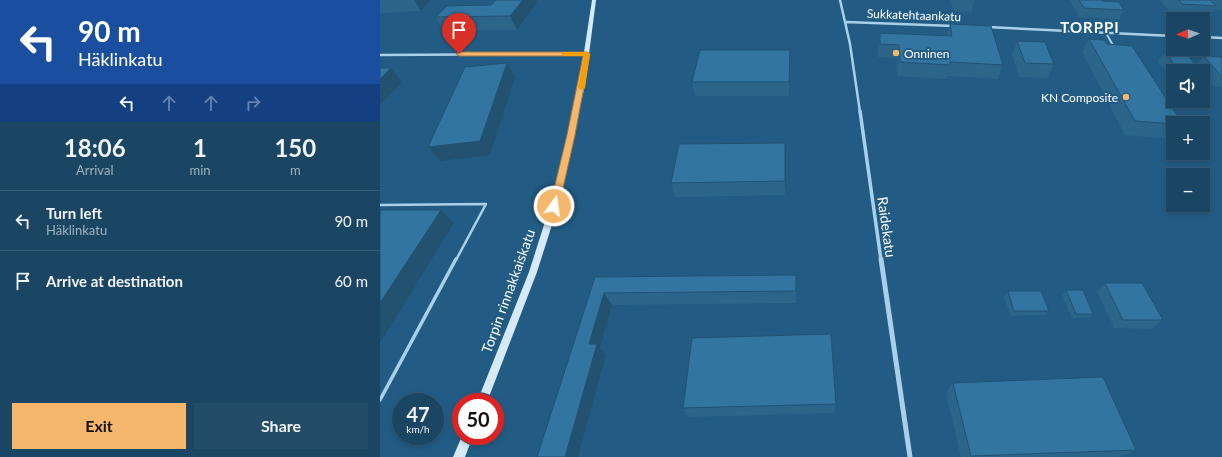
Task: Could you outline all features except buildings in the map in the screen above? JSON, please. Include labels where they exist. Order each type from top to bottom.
[{"type":"main road","name":"Torpin rinnakkaiskatu","points":[[486,393],[533,272],[554,206],[571,134],[587,54],[594,0]]},
{"type":"main road","points":[[459,457],[464,445]]},
{"type":"street","name":"Raidekatu","points":[[840,0],[846,22],[910,457]]},
{"type":"street","name":"Sukkatehtaankatu","points":[[846,22],[958,26]]},
{"type":"street","name":"Sukkatehtaankatu","points":[[981,27],[1166,36]]},
{"type":"street","points":[[1210,37],[1222,38]]},
{"type":"street","points":[[380,55],[587,54]]},
{"type":"lane","points":[[1106,33],[1116,49]]},
{"type":"lane","points":[[380,205],[486,204],[380,400]]},
{"type":"slow traffic","points":[[564,54],[587,54],[581,88]]},
{"type":"place","name":"Onninen","points":[[896,53]]},
{"type":"place","name":"KN Composite","points":[[1126,97]]},
{"type":"district","name":"TORPPI","points":[[1090,27]]},
{"type":"route","points":[[459,54],[587,54],[571,135],[554,206]]}]
